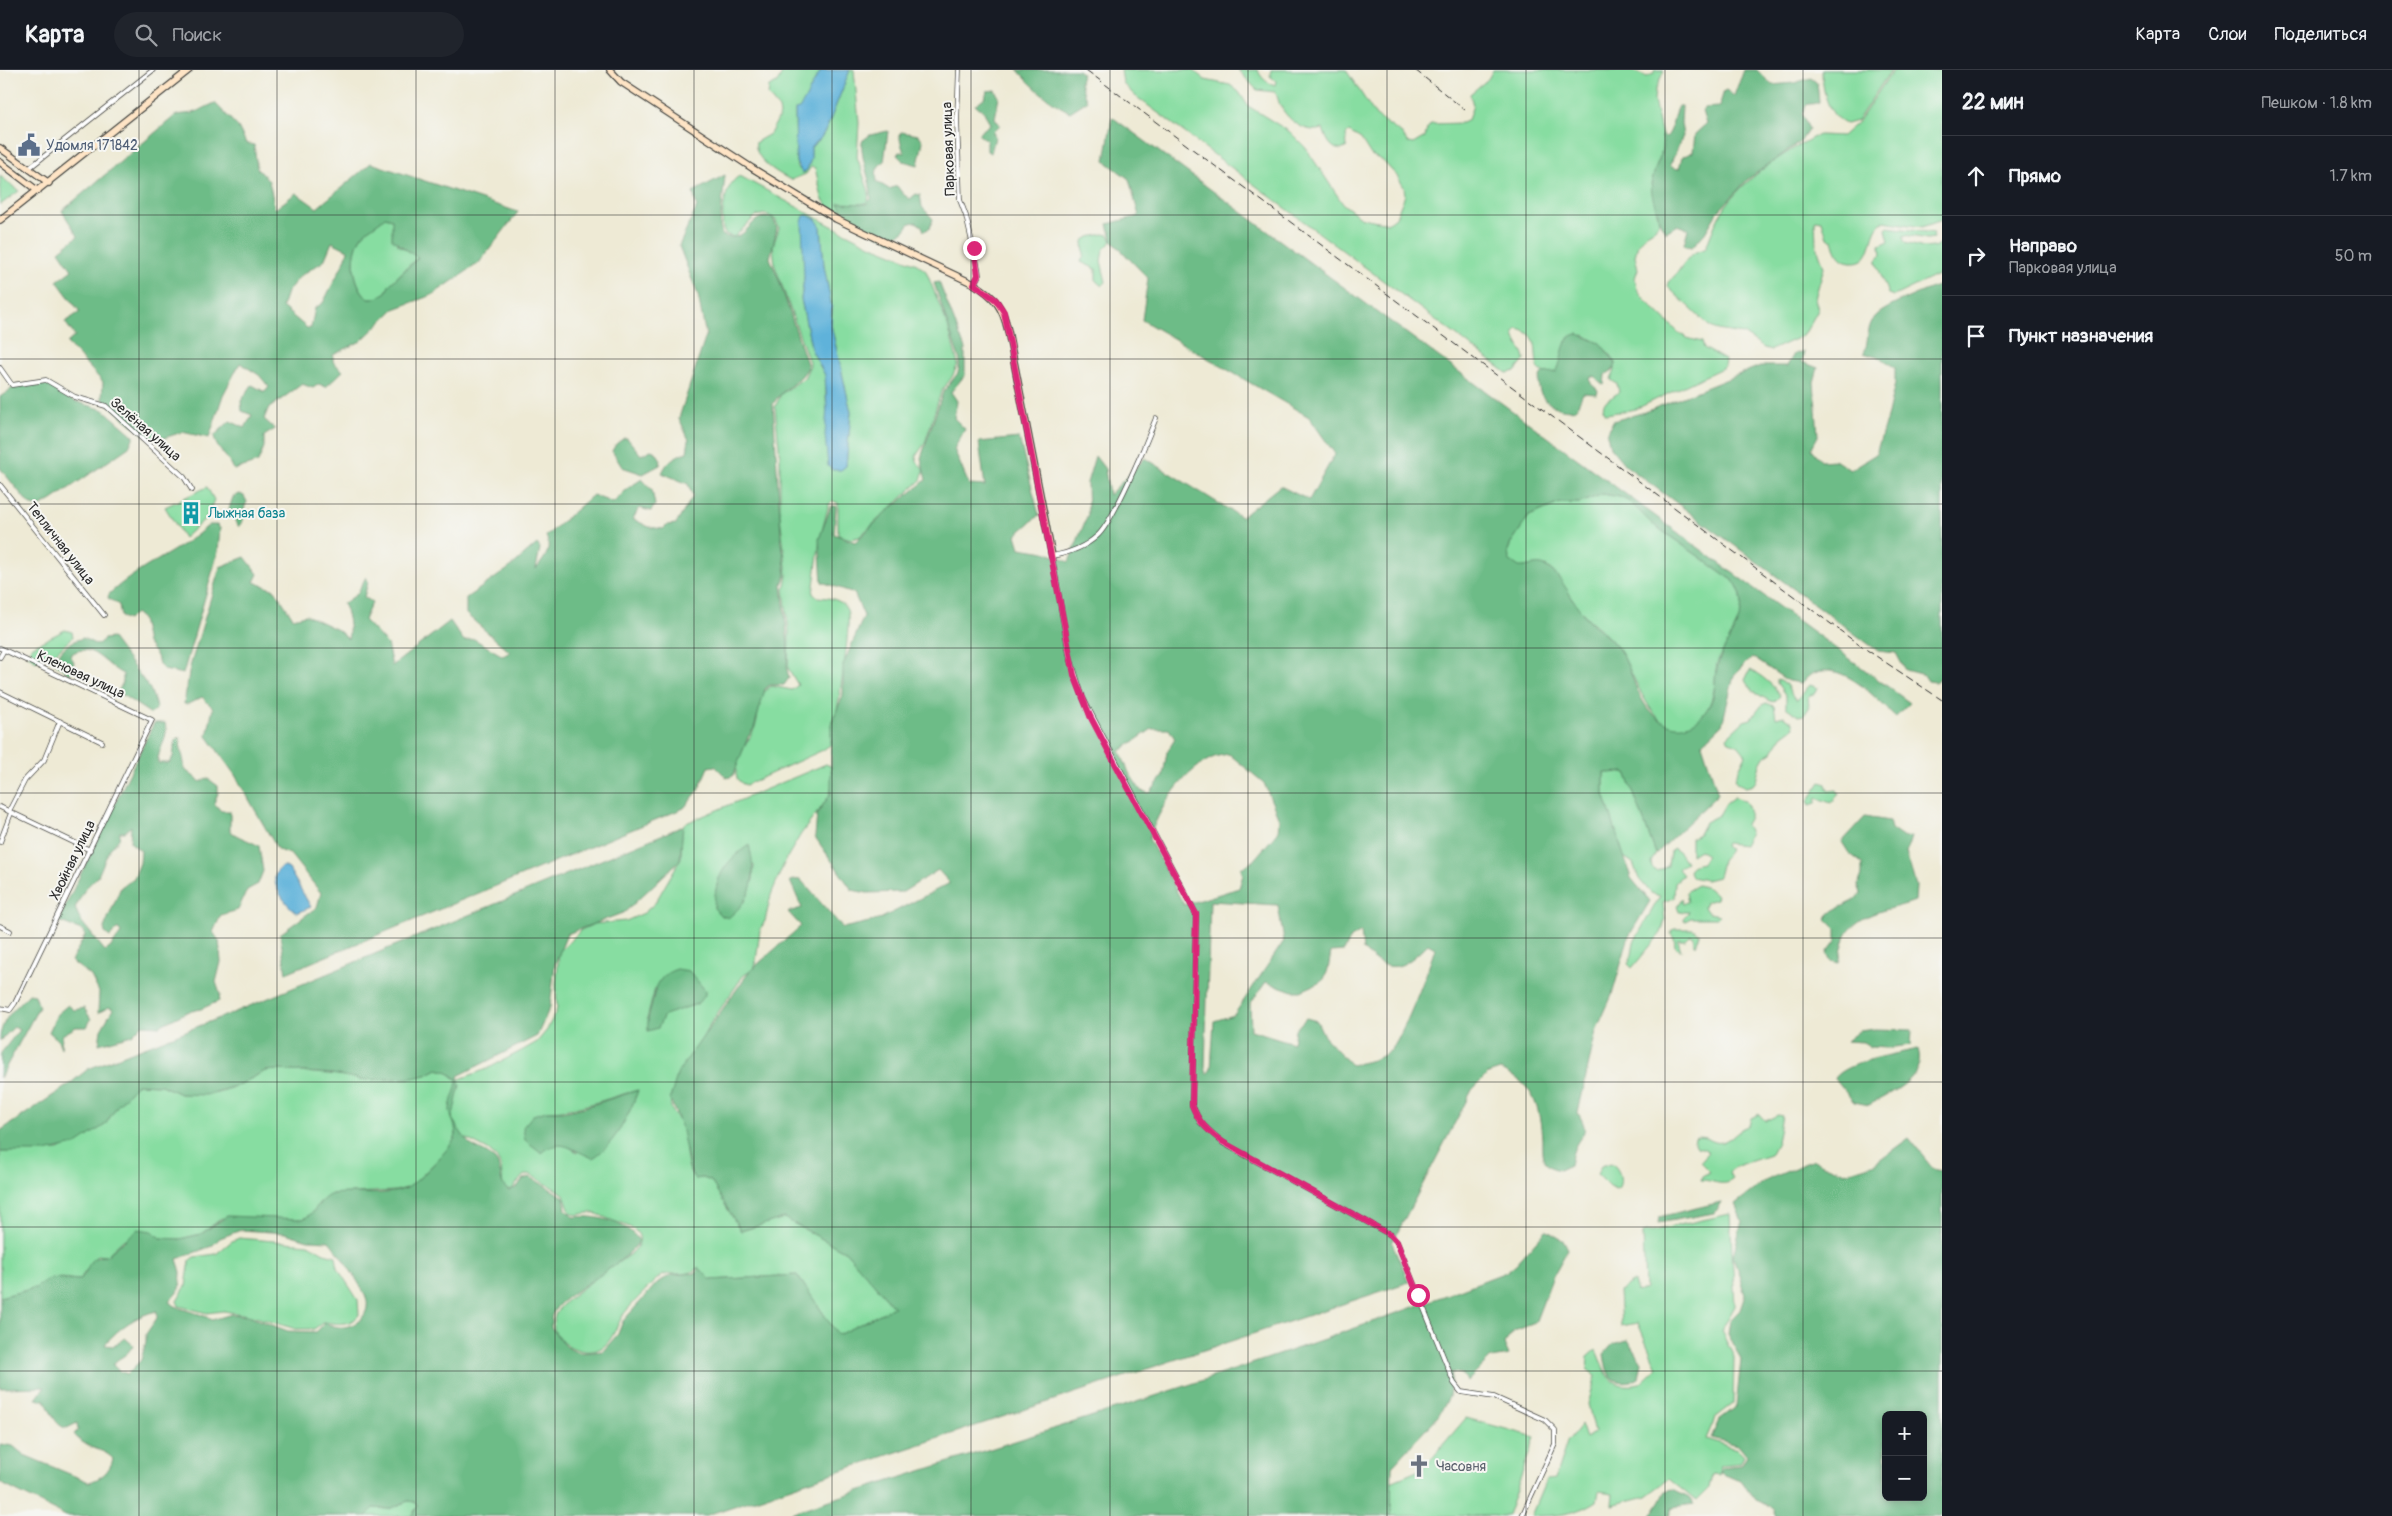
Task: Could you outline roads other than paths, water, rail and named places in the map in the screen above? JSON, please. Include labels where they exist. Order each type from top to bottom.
[{"type":"street","points":[[28,169],[153,70]]},
{"type":"street","points":[[0,220],[38,192],[189,70]]},
{"type":"street","points":[[610,70],[620,82],[752,168],[836,219],[974,284],[996,300],[1004,312],[1052,556],[1069,654],[1083,698],[1196,914],[1192,1105],[1195,1113],[1210,1132],[1223,1142],[1391,1235],[1397,1242],[1456,1386],[1461,1392],[1502,1401],[1552,1425],[1556,1436],[1555,1444],[1522,1516]]},
{"type":"street","name":"Парковая улица","points":[[959,70],[956,120],[960,200],[966,216],[978,268],[978,275],[974,284]]},
{"type":"street","points":[[0,148],[49,183]]},
{"type":"street","points":[[0,162],[38,192]]},
{"type":"street","name":"Зелёная улица","points":[[0,368],[12,384],[46,380],[75,397],[106,406],[184,477],[192,490]]},
{"type":"street","points":[[1052,556],[1080,548],[1099,535],[1110,519],[1156,418]]},
{"type":"street","name":"Тепличная улица","points":[[0,485],[104,615]]},
{"type":"street","points":[[0,658],[2,649]]},
{"type":"street","name":"Кленовая улица","points":[[2,649],[152,720]]},
{"type":"street","points":[[0,692],[102,742]]},
{"type":"street","name":"Хвойная улица","points":[[0,1008],[10,1010],[152,720]]},
{"type":"street","points":[[0,842],[10,812],[25,780],[44,760],[60,722]]},
{"type":"street","points":[[0,807],[90,850]]},
{"type":"street","points":[[0,926],[10,931]]},
{"type":"water","points":[[822,70],[850,70],[827,128],[820,139],[811,147],[811,159],[807,170],[802,173],[796,162],[795,110],[799,109]]},
{"type":"water","points":[[807,215],[816,219],[821,227],[824,266],[832,308],[831,325],[851,412],[846,466],[841,470],[833,470],[828,466],[825,435],[827,407],[825,375],[812,351],[801,299],[804,278],[802,222],[804,216]]},
{"type":"water","points":[[284,866],[289,869],[311,907],[297,913],[282,897],[275,883],[275,876]]},
{"type":"railway","points":[[1086,70],[1858,644],[1942,700]]},
{"type":"railway","points":[[1415,70],[1465,110]]},
{"type":"place","name":"Удомля 171842","points":[[29,145]]},
{"type":"place","name":"Лыжная база","points":[[191,513]]},
{"type":"place","name":"Часовня","points":[[1419,1466]]}]
